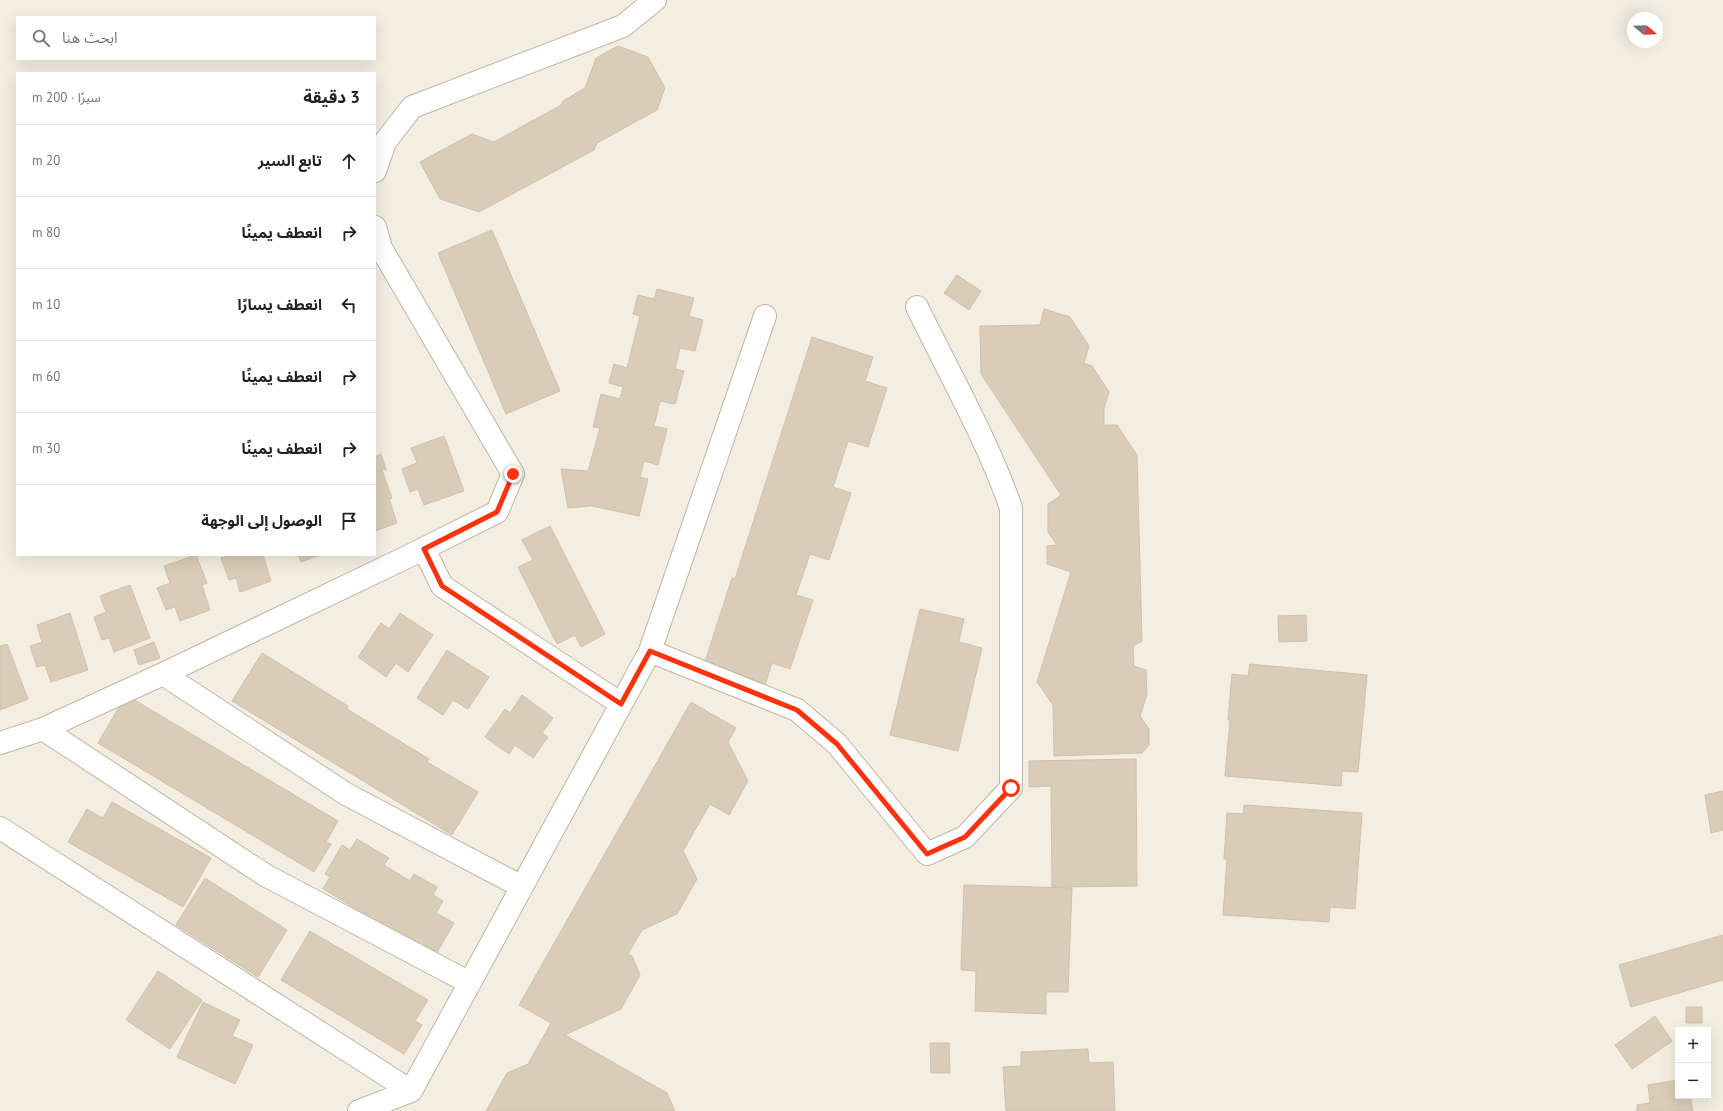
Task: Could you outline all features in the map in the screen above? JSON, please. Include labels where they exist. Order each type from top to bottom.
[{"type":"street","points":[[376,168],[385,142],[412,107],[623,26],[655,0]]},
{"type":"street","points":[[0,743],[43,728],[163,674],[424,549],[497,512],[513,474],[381,248],[376,230]]},
{"type":"street","points":[[650,651],[797,710],[837,744],[927,854],[965,837],[1011,788],[1011,508],[988,451],[917,307]]},
{"type":"street","points":[[359,1111],[411,1091],[650,651],[765,316]]},
{"type":"street","points":[[424,549],[442,586],[621,704]]},
{"type":"street","points":[[163,674],[346,794],[522,887]]},
{"type":"street","points":[[43,728],[265,875],[470,983]]},
{"type":"street","points":[[0,828],[411,1091]]},
{"type":"building","points":[[618,46],[648,57],[665,88],[657,110],[597,143],[594,150],[479,212],[440,199],[420,162],[472,134],[494,142],[561,105],[563,101],[585,88],[596,58]]},
{"type":"building","points":[[492,230],[560,391],[506,414],[438,253]]},
{"type":"building","points":[[957,275],[981,291],[969,310],[944,293]]},
{"type":"building","points":[[657,289],[694,298],[689,316],[703,320],[695,351],[680,348],[675,369],[684,371],[675,404],[660,401],[654,426],[667,429],[658,465],[644,461],[640,477],[648,479],[639,516],[592,506],[568,508],[561,469],[588,471],[600,428],[593,427],[601,394],[620,399],[623,387],[609,383],[614,364],[627,368],[640,316],[633,314],[638,295],[654,299]]},
{"type":"building","points":[[1044,309],[1070,317],[1089,346],[1084,363],[1092,366],[1109,392],[1104,408],[1104,425],[1117,425],[1137,455],[1142,641],[1133,646],[1134,666],[1146,670],[1147,694],[1140,716],[1149,729],[1149,745],[1142,753],[1054,756],[1053,705],[1037,682],[1071,572],[1047,564],[1047,546],[1057,545],[1048,532],[1048,504],[1061,495],[981,374],[980,326],[1040,325]]},
{"type":"building","points":[[812,337],[873,357],[865,381],[887,388],[868,447],[848,441],[833,487],[851,493],[829,560],[810,554],[796,595],[813,600],[790,669],[772,663],[765,685],[704,665],[732,578],[735,579]]},
{"type":"building","points":[[444,436],[464,491],[424,505],[418,489],[410,492],[402,469],[417,463],[411,448]]},
{"type":"building","points":[[381,454],[386,469],[382,470],[392,498],[389,499],[397,523],[376,531],[376,456]]},
{"type":"building","points":[[550,526],[605,634],[581,647],[575,635],[557,644],[518,567],[533,560],[522,540]]},
{"type":"building","points":[[196,556],[207,583],[202,585],[210,610],[180,621],[175,607],[166,610],[157,588],[170,583],[164,566]]},
{"type":"building","points":[[227,556],[263,556],[271,581],[240,592],[236,578],[229,580],[221,558]]},
{"type":"building","points":[[298,556],[317,556],[301,562]]},
{"type":"building","points":[[130,585],[150,638],[114,652],[109,638],[102,640],[94,617],[106,612],[100,596]]},
{"type":"building","points":[[920,609],[964,619],[959,642],[982,648],[958,751],[890,735]]},
{"type":"building","points":[[70,613],[88,670],[51,682],[45,665],[37,667],[30,646],[42,642],[37,625]]},
{"type":"building","points":[[400,613],[433,635],[408,672],[396,663],[386,677],[358,657],[381,623],[389,629]]},
{"type":"building","points":[[1306,615],[1307,641],[1279,642],[1278,616]]},
{"type":"building","points":[[154,642],[160,658],[139,665],[134,650]]},
{"type":"building","points":[[7,644],[28,699],[0,710],[0,646]]},
{"type":"building","points":[[447,650],[489,677],[468,709],[453,700],[443,715],[417,698]]},
{"type":"building","points":[[262,653],[348,706],[347,709],[429,759],[427,762],[478,792],[452,835],[232,701]]},
{"type":"building","points":[[1250,664],[1367,675],[1358,772],[1342,771],[1341,786],[1225,776],[1232,674],[1248,676]]},
{"type":"building","points":[[126,695],[338,821],[326,842],[331,844],[314,872],[98,743]]},
{"type":"building","points":[[522,695],[553,718],[542,733],[548,737],[533,758],[515,745],[509,754],[485,737],[505,709],[510,713]]},
{"type":"building","points":[[691,702],[736,728],[728,742],[748,781],[729,815],[710,804],[683,851],[697,879],[677,914],[642,930],[628,954],[632,956],[640,975],[621,1009],[565,1035],[667,1093],[675,1111],[486,1111],[507,1073],[528,1064],[551,1023],[519,1005]]},
{"type":"building","points":[[1136,759],[1137,886],[1052,887],[1051,786],[1029,787],[1029,761]]},
{"type":"building","points":[[1723,791],[1723,830],[1711,833],[1705,795]]},
{"type":"building","points":[[112,802],[211,858],[183,907],[68,842],[87,809],[103,818]]},
{"type":"building","points":[[1244,805],[1362,813],[1355,909],[1330,907],[1329,922],[1223,915],[1227,859],[1224,859],[1227,813],[1243,814]]},
{"type":"building","points":[[357,839],[389,858],[384,865],[410,881],[414,874],[437,887],[433,895],[443,901],[436,913],[454,923],[435,956],[323,889],[330,877],[325,874],[342,845],[350,850]]},
{"type":"building","points":[[205,878],[287,930],[258,977],[176,925]]},
{"type":"building","points":[[964,885],[1072,888],[1068,992],[1046,992],[1046,1014],[975,1011],[976,971],[961,970]]},
{"type":"building","points":[[310,931],[428,1000],[415,1021],[422,1025],[404,1054],[281,980]]},
{"type":"building","points":[[1723,935],[1723,980],[1631,1007],[1619,965]]},
{"type":"building","points":[[158,971],[202,1000],[170,1049],[126,1020]]},
{"type":"building","points":[[203,1002],[240,1020],[232,1036],[253,1045],[235,1084],[177,1057]]},
{"type":"building","points":[[1686,1007],[1702,1007],[1702,1023],[1686,1023]]},
{"type":"building","points":[[1655,1016],[1672,1041],[1632,1069],[1615,1045]]},
{"type":"building","points":[[930,1043],[949,1043],[950,1073],[931,1073]]},
{"type":"building","points":[[1088,1049],[1089,1063],[1113,1062],[1115,1111],[1006,1111],[1003,1067],[1021,1066],[1021,1052]]},
{"type":"building","points":[[1675,1080],[1675,1099],[1691,1099],[1693,1111],[1637,1111],[1637,1105],[1650,1103],[1648,1085]]},
{"type":"route","points":[[513,474],[497,512],[424,549],[442,586],[621,704],[650,651],[797,710],[837,744],[927,854],[965,837],[1011,788]]}]
